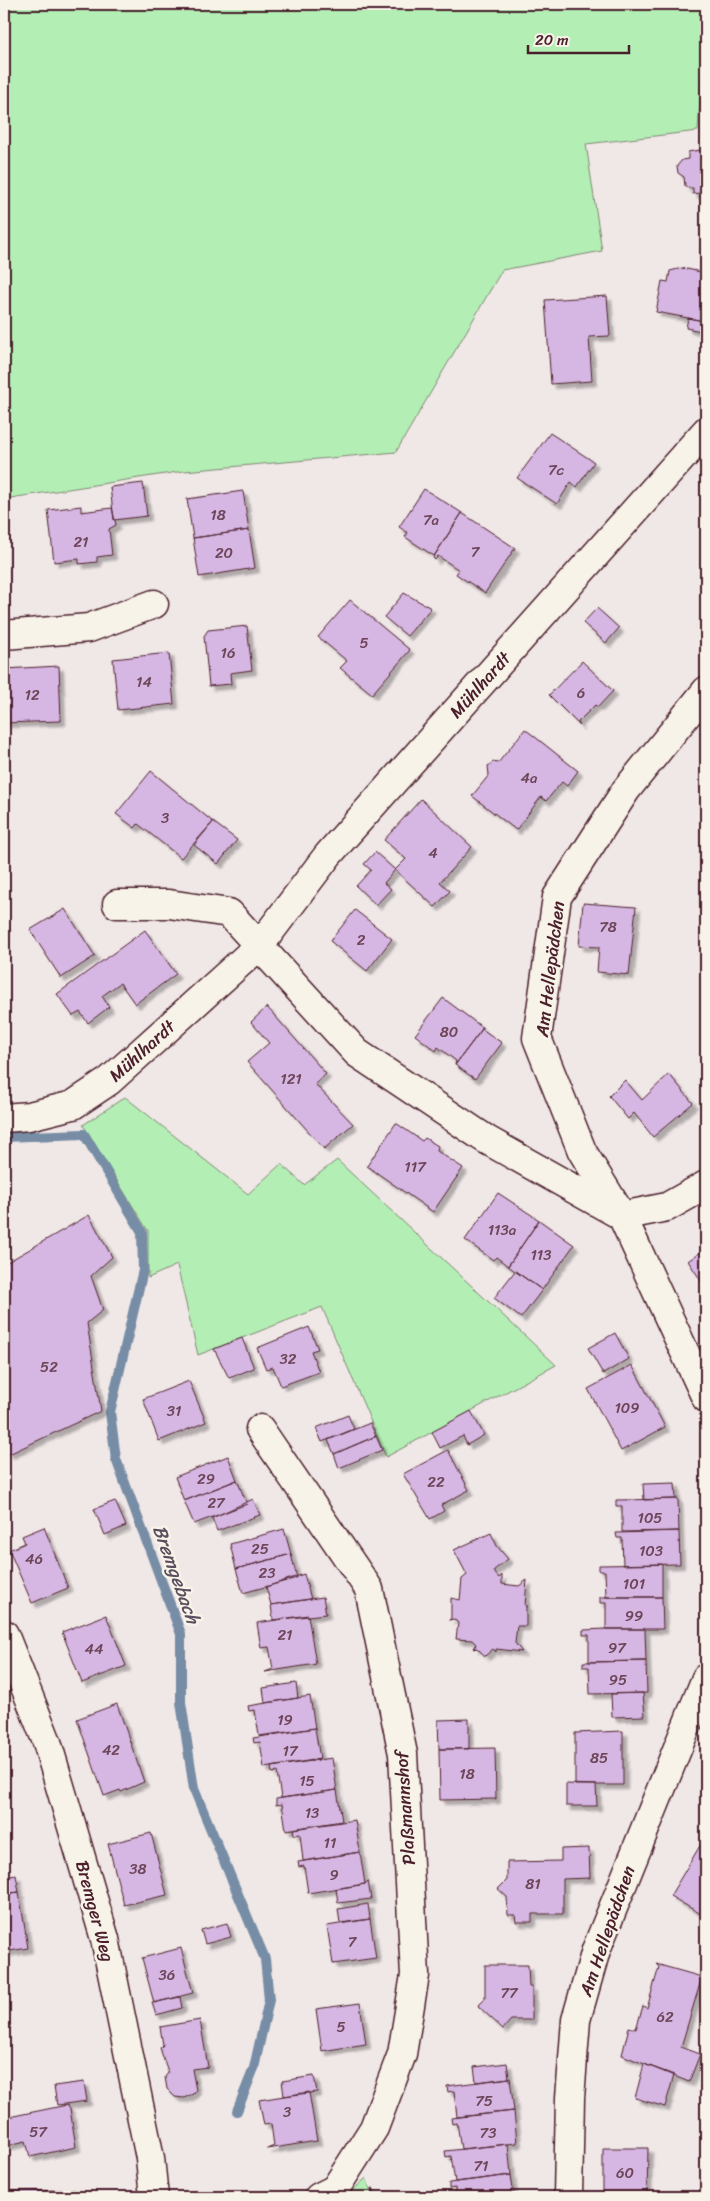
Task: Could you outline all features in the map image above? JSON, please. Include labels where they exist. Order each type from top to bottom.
[{"type":"street","name":"Mühlhardt","points":[[4,1118],[30,1116],[72,1105],[109,1082],[260,945],[328,855],[706,431]]},
{"type":"street","points":[[4,635],[89,628],[154,604]]},
{"type":"street","name":"Am Hellepädchen","points":[[706,691],[626,790],[557,897],[537,1038],[582,1150],[622,1216],[706,1398]]},
{"type":"street","points":[[117,904],[169,904],[229,913],[357,1053],[487,1140],[622,1216],[667,1207],[706,1185]]},
{"type":"street","name":"Plaßmannshof","points":[[260,1430],[369,1589],[403,1754],[415,1975],[402,2054],[374,2128],[334,2189],[319,2197]]},
{"type":"street","name":"Bremger Weg","points":[[4,1634],[47,1742],[105,1939],[150,2158],[154,2197]]},
{"type":"street","name":"Am Hellepädchen","points":[[568,2197],[570,2098],[576,2020],[596,1950],[706,1678]]},
{"type":"green space","points":[[4,4],[706,4],[698,131],[586,144],[602,251],[502,270],[396,452],[184,471],[4,499]]},
{"type":"green space","points":[[125,1097],[248,1194],[281,1164],[304,1185],[337,1160],[556,1365],[386,1457],[322,1307],[198,1355],[177,1265],[148,1278],[148,1231],[83,1125]]},
{"type":"green space","points":[[366,2178],[373,2197],[346,2197]]},
{"type":"building","points":[[706,149],[706,192],[693,194],[693,188],[685,186],[684,177],[678,173],[677,166],[682,160],[688,159],[688,152]]},
{"type":"building","points":[[682,268],[706,273],[704,321],[656,312],[662,281],[668,282],[670,271]]},
{"type":"building","points":[[607,296],[610,336],[589,337],[592,381],[551,384],[545,300]]},
{"type":"building","points":[[706,308],[706,332],[686,328],[688,318],[704,321]]},
{"type":"building","points":[[550,433],[594,462],[577,487],[571,482],[557,504],[517,478]]},
{"type":"building","points":[[143,483],[147,516],[114,520],[110,487]]},
{"type":"building","points":[[424,489],[462,513],[434,556],[405,537],[408,533],[399,527]]},
{"type":"building","points":[[243,491],[249,530],[193,538],[187,499]]},
{"type":"building","points":[[81,506],[81,512],[112,508],[116,525],[109,529],[112,555],[97,557],[97,562],[79,564],[79,559],[54,562],[48,510]]},
{"type":"building","points":[[462,513],[515,548],[485,593],[456,574],[459,570],[438,556],[435,560],[433,558]]},
{"type":"building","points":[[249,530],[255,568],[199,577],[193,538]]},
{"type":"building","points":[[404,593],[431,608],[407,636],[384,617]]},
{"type":"building","points":[[350,600],[410,650],[372,694],[340,668],[347,661],[318,637]]},
{"type":"building","points":[[597,608],[619,628],[606,643],[583,623]]},
{"type":"building","points":[[247,626],[252,670],[230,673],[231,684],[209,686],[204,636],[208,630]]},
{"type":"building","points":[[169,653],[174,704],[118,710],[113,659]]},
{"type":"building","points":[[582,661],[613,691],[598,707],[595,705],[578,722],[580,726],[549,695]]},
{"type":"building","points":[[59,666],[61,721],[4,723],[4,669]]},
{"type":"building","points":[[525,729],[578,771],[567,786],[562,782],[546,801],[541,797],[516,830],[472,796],[489,775],[488,766],[493,762],[498,763]]},
{"type":"building","points":[[151,771],[213,822],[181,858],[138,824],[135,828],[116,814]]},
{"type":"building","points":[[421,799],[472,847],[440,882],[450,891],[435,907],[395,870],[406,859],[384,840]]},
{"type":"building","points":[[213,822],[237,840],[218,864],[194,845]]},
{"type":"building","points":[[375,852],[395,870],[384,883],[391,889],[376,905],[356,886],[371,870],[364,864]]},
{"type":"building","points":[[583,903],[636,907],[629,975],[597,972],[599,947],[579,946]]},
{"type":"building","points":[[65,909],[95,956],[61,978],[30,930]]},
{"type":"building","points":[[355,910],[392,939],[367,971],[330,941]]},
{"type":"building","points":[[145,930],[176,974],[135,1004],[120,983],[102,996],[109,1007],[88,1023],[80,1012],[73,1016],[57,994]]},
{"type":"building","points":[[443,998],[483,1028],[455,1065],[456,1061],[438,1047],[436,1051],[415,1035]]},
{"type":"building","points":[[267,1007],[326,1074],[315,1084],[353,1124],[324,1149],[247,1062],[269,1043],[251,1022]]},
{"type":"building","points":[[482,1029],[502,1043],[475,1079],[455,1065]]},
{"type":"building","points":[[669,1074],[693,1103],[653,1137],[634,1113],[628,1119],[609,1096],[625,1080],[642,1100]]},
{"type":"building","points":[[396,1123],[422,1141],[425,1138],[438,1146],[437,1151],[463,1168],[433,1212],[367,1166]]},
{"type":"building","points":[[498,1193],[539,1220],[508,1266],[496,1257],[493,1260],[465,1240]]},
{"type":"building","points":[[89,1215],[112,1257],[91,1276],[103,1310],[87,1323],[101,1411],[9,1454],[4,1444],[4,1264]]},
{"type":"building","points":[[539,1220],[574,1245],[542,1290],[508,1266]]},
{"type":"building","points":[[706,1248],[706,1288],[688,1261]]},
{"type":"building","points":[[515,1271],[542,1290],[521,1318],[494,1298]]},
{"type":"building","points":[[309,1327],[318,1349],[311,1351],[319,1372],[281,1386],[273,1367],[266,1369],[257,1348]]},
{"type":"building","points":[[615,1333],[629,1359],[603,1374],[588,1348]]},
{"type":"building","points":[[242,1338],[254,1368],[229,1378],[214,1349]]},
{"type":"building","points":[[632,1365],[665,1427],[621,1451],[588,1389]]},
{"type":"building","points":[[189,1381],[206,1422],[159,1441],[143,1399]]},
{"type":"building","points":[[471,1411],[484,1435],[467,1445],[463,1436],[440,1448],[432,1432]]},
{"type":"building","points":[[348,1415],[354,1429],[322,1442],[316,1428]]},
{"type":"building","points":[[370,1423],[376,1436],[334,1454],[328,1440]]},
{"type":"building","points":[[376,1436],[382,1450],[339,1468],[334,1454]]},
{"type":"building","points":[[448,1450],[469,1490],[441,1505],[444,1511],[430,1519],[403,1474]]},
{"type":"building","points":[[228,1456],[237,1480],[184,1501],[175,1477]]},
{"type":"building","points":[[237,1480],[247,1504],[194,1524],[184,1501]]},
{"type":"building","points":[[675,1483],[676,1499],[644,1500],[643,1484]]},
{"type":"building","points":[[253,1499],[260,1515],[217,1531],[212,1518]]},
{"type":"building","points":[[678,1499],[679,1531],[622,1532],[622,1506],[616,1506],[616,1500]]},
{"type":"building","points":[[115,1501],[126,1526],[105,1535],[94,1509]]},
{"type":"building","points":[[44,1527],[68,1588],[32,1603],[9,1550],[25,1543],[22,1536]]},
{"type":"building","points":[[284,1529],[291,1554],[236,1569],[230,1544]]},
{"type":"building","points":[[679,1531],[680,1564],[623,1565],[622,1538],[617,1538],[616,1533]]},
{"type":"building","points":[[491,1533],[497,1546],[508,1559],[493,1571],[499,1578],[502,1575],[502,1584],[519,1586],[527,1580],[525,1606],[528,1606],[526,1607],[526,1626],[517,1626],[515,1643],[522,1652],[496,1649],[496,1652],[493,1649],[485,1656],[477,1648],[474,1649],[476,1644],[472,1640],[456,1639],[458,1623],[454,1619],[449,1620],[451,1618],[451,1598],[460,1600],[462,1579],[467,1575],[454,1550]]},
{"type":"building","points":[[291,1554],[297,1578],[243,1593],[236,1569]]},
{"type":"building","points":[[662,1564],[662,1597],[606,1597],[605,1571],[599,1571],[599,1565]]},
{"type":"building","points":[[304,1574],[311,1599],[271,1605],[266,1587]]},
{"type":"building","points":[[323,1597],[326,1614],[273,1620],[271,1605]]},
{"type":"building","points":[[600,1597],[662,1597],[663,1629],[606,1629],[606,1603],[600,1603]]},
{"type":"building","points":[[106,1615],[126,1666],[82,1683],[62,1632]]},
{"type":"building","points":[[308,1615],[316,1664],[265,1672],[273,1669],[269,1647],[261,1648],[257,1623]]},
{"type":"building","points":[[645,1629],[646,1661],[589,1662],[589,1635],[583,1635],[583,1630]]},
{"type":"building","points":[[646,1661],[647,1693],[590,1694],[589,1667],[583,1667],[583,1662]]},
{"type":"building","points":[[296,1683],[298,1698],[265,1703],[263,1688]]},
{"type":"building","points":[[643,1693],[645,1716],[612,1717],[611,1694]]},
{"type":"building","points":[[310,1696],[315,1728],[259,1736],[255,1710],[249,1711],[248,1706]]},
{"type":"building","points":[[117,1704],[144,1782],[121,1792],[120,1790],[104,1796],[77,1719]]},
{"type":"building","points":[[469,1719],[469,1749],[439,1749],[438,1720]]},
{"type":"building","points":[[315,1728],[320,1759],[264,1768],[260,1742],[254,1743],[253,1738]]},
{"type":"building","points":[[623,1731],[623,1785],[575,1785],[575,1733]]},
{"type":"building","points":[[495,1748],[496,1799],[440,1800],[439,1749]]},
{"type":"building","points":[[332,1758],[337,1790],[281,1798],[277,1772],[272,1773],[271,1767]]},
{"type":"building","points":[[566,1784],[596,1785],[597,1806],[566,1806]]},
{"type":"building","points":[[337,1790],[342,1821],[286,1830],[282,1804],[276,1805],[276,1799]]},
{"type":"building","points":[[355,1820],[360,1852],[303,1861],[300,1834],[294,1835],[293,1829]]},
{"type":"building","points":[[151,1833],[167,1895],[124,1905],[108,1844]]},
{"type":"building","points":[[701,1844],[706,1847],[706,1917],[670,1896]]},
{"type":"building","points":[[589,1848],[590,1878],[563,1879],[563,1914],[532,1914],[532,1922],[516,1922],[515,1915],[508,1915],[507,1897],[498,1889],[507,1880],[507,1862],[561,1861],[561,1849]]},
{"type":"building","points":[[360,1852],[365,1884],[308,1893],[304,1866],[299,1867],[298,1862]]},
{"type":"building","points":[[16,1875],[19,1892],[4,1894],[4,1877]]},
{"type":"building","points":[[368,1881],[371,1899],[338,1903],[336,1889],[365,1884]]},
{"type":"building","points":[[19,1892],[28,1948],[4,1952],[4,1894]]},
{"type":"building","points":[[368,1904],[370,1919],[340,1923],[338,1909]]},
{"type":"building","points":[[370,1919],[376,1958],[333,1964],[327,1926]]},
{"type":"building","points":[[227,1923],[231,1937],[205,1944],[201,1930]]},
{"type":"building","points":[[181,1948],[193,1993],[154,2003],[142,1958]]},
{"type":"building","points":[[656,1964],[702,1977],[681,2047],[700,2054],[689,2082],[622,2055],[629,2027],[636,2029],[643,2006],[647,2008],[659,1967]]},
{"type":"building","points":[[485,1965],[528,1965],[529,1987],[532,1987],[532,2020],[511,2020],[503,2029],[478,2006],[485,1999]]},
{"type":"building","points":[[180,1997],[182,2008],[156,2015],[152,2003]]},
{"type":"building","points":[[360,2003],[366,2044],[322,2051],[316,2009]]},
{"type":"building","points":[[200,2020],[208,2067],[192,2069],[196,2090],[193,2094],[184,2098],[175,2097],[167,2089],[165,2077],[168,2073],[160,2048],[163,2045],[160,2027]]},
{"type":"building","points":[[507,2063],[509,2078],[476,2082],[474,2067]]},
{"type":"building","points":[[644,2064],[674,2075],[665,2107],[635,2098]]},
{"type":"building","points":[[314,2076],[317,2092],[284,2096],[282,2081]]},
{"type":"building","points":[[510,2078],[514,2111],[457,2117],[454,2091],[448,2092],[447,2086]]},
{"type":"building","points":[[84,2082],[87,2101],[57,2105],[54,2086]]},
{"type":"building","points":[[309,2092],[317,2141],[267,2149],[274,2146],[271,2124],[264,2125],[259,2100]]},
{"type":"building","points":[[67,2105],[70,2109],[76,2147],[30,2157],[26,2141],[4,2146],[4,2118]]},
{"type":"building","points":[[514,2111],[517,2143],[461,2149],[457,2123],[452,2124],[451,2118]]},
{"type":"building","points":[[508,2144],[511,2175],[455,2182],[451,2156],[446,2157],[445,2151]]},
{"type":"building","points":[[603,2148],[648,2148],[647,2197],[603,2197]]},
{"type":"building","points":[[511,2175],[514,2197],[456,2197],[455,2188],[449,2189],[449,2183]]},
{"type":"building","points":[[76,2190],[76,2197],[7,2197],[7,2191]]},
{"type":"waterway","name":"Bremgebach","points":[[4,1137],[84,1134],[142,1232],[143,1270],[110,1412],[116,1459],[181,1634],[181,1702],[194,1789],[265,1959],[269,2000],[254,2068],[237,2111]]}]
